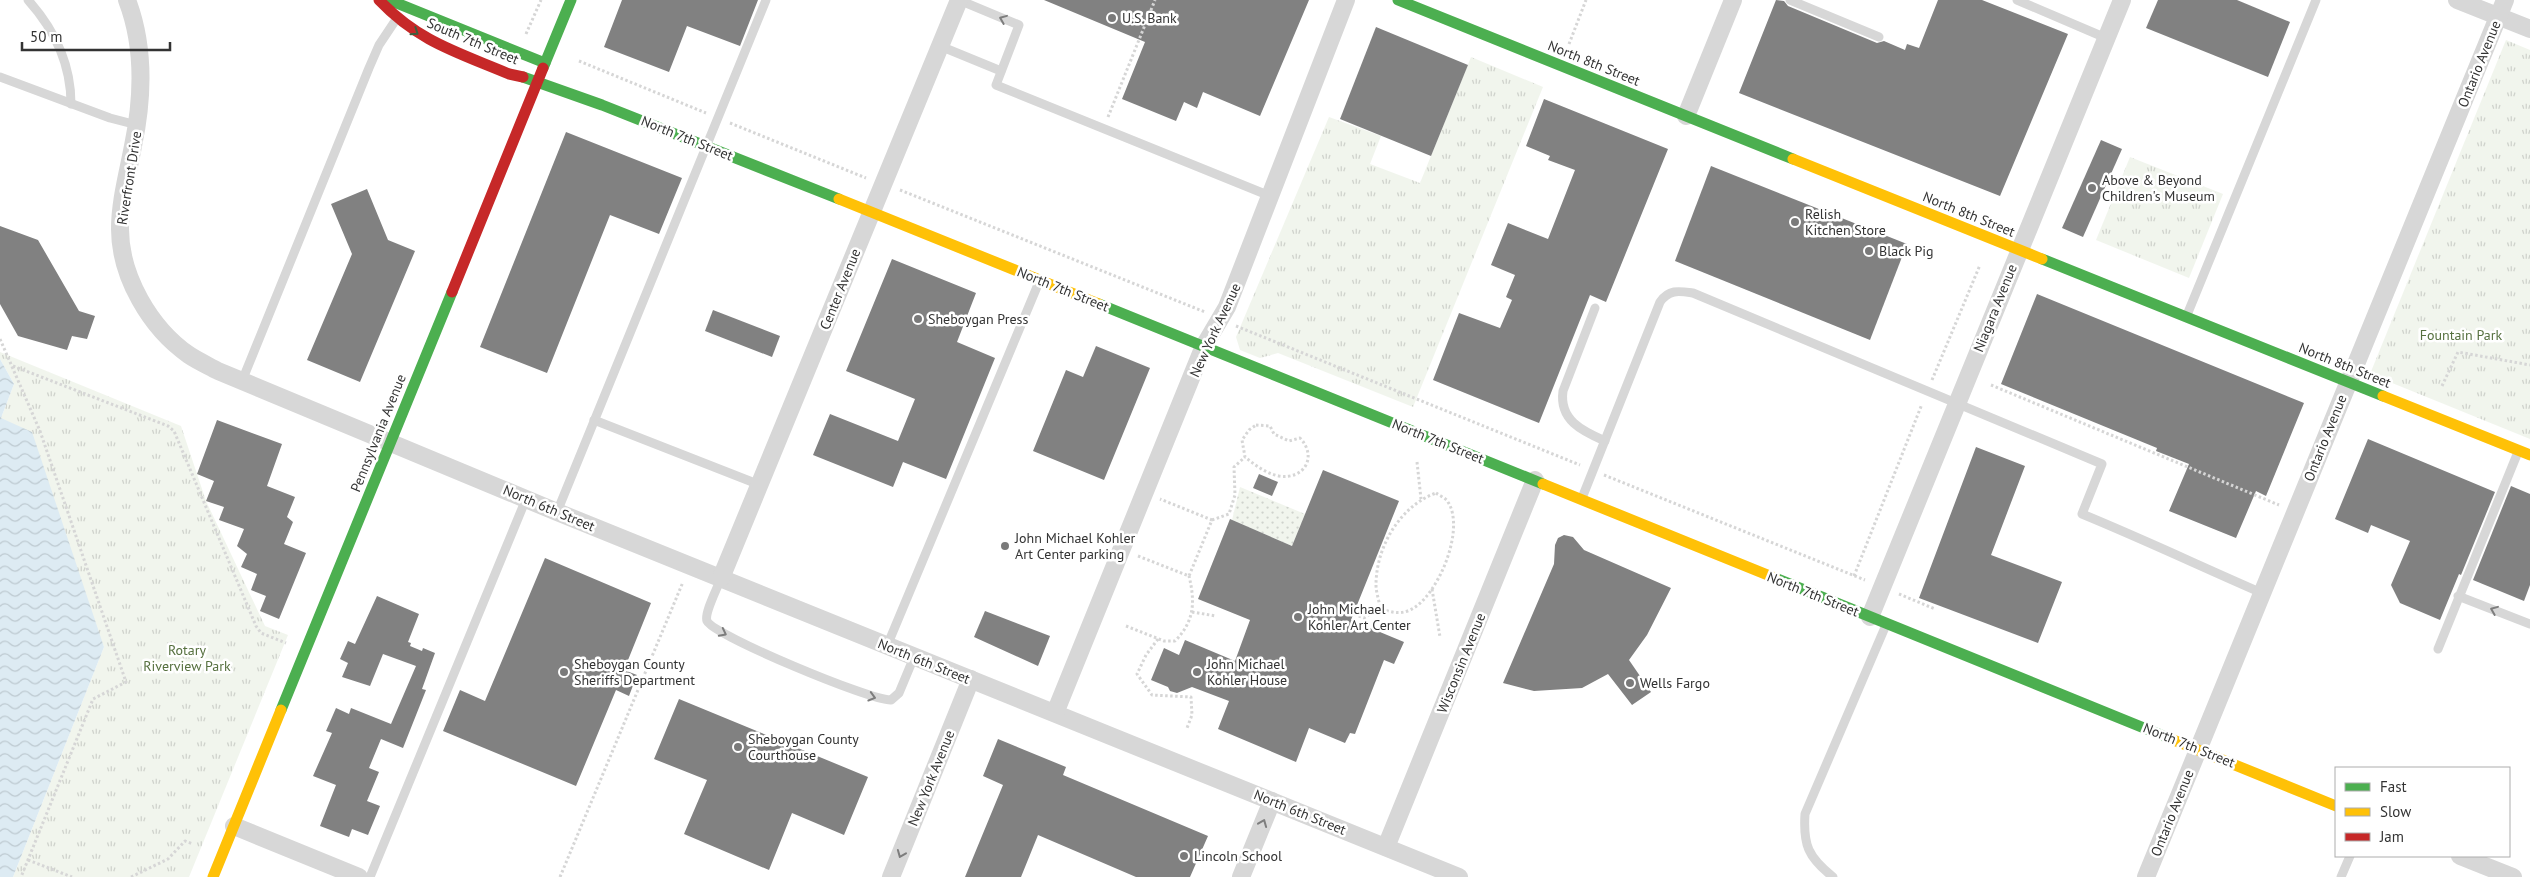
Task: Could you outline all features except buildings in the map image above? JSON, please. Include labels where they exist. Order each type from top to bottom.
[{"type":"street","name":"Riverfront Drive","points":[[127,0],[138,41],[141,74],[137,125],[126,179],[120,229],[122,252],[130,279],[146,311],[181,348],[218,371],[390,442]]},
{"type":"street","name":"South 7th Street","points":[[380,0],[396,19],[425,39],[509,74],[538,81]]},
{"type":"street","name":"South 7th Street","points":[[389,0],[545,63]]},
{"type":"street","name":"Pennsylvania Avenue","points":[[213,877],[571,0]]},
{"type":"street","name":"Center Avenue","points":[[721,578],[959,0]]},
{"type":"street","name":"New York Avenue","points":[[1055,713],[1204,346],[1221,320],[1346,0]]},
{"type":"street","name":"North 8th Street","points":[[1398,0],[2530,455]]},
{"type":"street","points":[[1686,116],[1733,0]]},
{"type":"street","name":"Niagara Avenue","points":[[1870,617],[2018,250],[2122,0]]},
{"type":"street","points":[[2457,0],[2530,29]]},
{"type":"street","name":"Ontario Avenue","points":[[2146,877],[2505,0]]},
{"type":"street","name":"North 7th Street","points":[[538,81],[872,212],[2335,806]]},
{"type":"street","name":"North 6th Street","points":[[390,442],[692,567],[1458,877]]},
{"type":"street","name":"Wisconsin Avenue","points":[[1386,847],[1535,480]]},
{"type":"street","name":"New York Avenue","points":[[892,877],[971,679]]},
{"type":"street","points":[[1241,877],[1272,801]]},
{"type":"street","points":[[234,826],[332,872],[359,877]]},
{"type":"street","points":[[2463,857],[2513,877]]},
{"type":"lane","points":[[28,0],[43,18],[58,44],[68,73],[71,104]]},
{"type":"lane","points":[[557,512],[766,0]]},
{"type":"lane","points":[[959,0],[1019,25],[996,85],[1104,127],[1270,196]]},
{"type":"lane","points":[[1790,0],[1879,37]]},
{"type":"lane","points":[[2017,0],[2106,38]]},
{"type":"lane","points":[[2186,317],[2316,0]]},
{"type":"lane","points":[[242,381],[369,68],[379,45],[396,19]]},
{"type":"lane","points":[[940,46],[1001,71]]},
{"type":"lane","points":[[0,77],[110,118],[137,125]]},
{"type":"lane","points":[[887,646],[1040,280]]},
{"type":"lane","points":[[1581,500],[1660,302],[1666,294],[1676,291],[1693,293],[2102,464],[2082,514],[2157,544],[2203,568],[2262,593]]},
{"type":"lane","points":[[1595,308],[1563,391],[1562,401],[1563,409],[1572,423],[1585,432],[1605,441]]},
{"type":"lane","points":[[594,420],[760,484]]},
{"type":"lane","points":[[2438,649],[2519,450]]},
{"type":"lane","points":[[370,877],[526,499]]},
{"type":"lane","points":[[721,578],[707,615],[709,625],[727,636],[841,687],[891,700],[899,693],[914,657]]},
{"type":"lane","points":[[2458,596],[2530,624]]},
{"type":"lane","points":[[1833,877],[1815,862],[1804,838],[1805,814],[1887,624]]},
{"type":"lane","points":[[2341,877],[2350,857]]},
{"type":"path","points":[[1104,127],[1156,0]]},
{"type":"path","points":[[1569,44],[1586,0]]},
{"type":"path","points":[[884,184],[1190,305],[1221,320],[1935,609]]},
{"type":"path","points":[[1854,576],[1980,265]]},
{"type":"path","points":[[0,339],[13,365],[40,431],[126,682],[93,699],[21,877]]},
{"type":"path","points":[[2442,386],[2458,352],[2530,365]]},
{"type":"path","points":[[13,365],[168,426],[174,431],[256,626],[261,633],[305,651]]},
{"type":"path","points":[[1991,385],[2295,512]]},
{"type":"path","points":[[1256,425],[1270,426],[1274,434],[1289,440],[1300,438],[1307,445],[1309,455],[1307,466],[1297,474],[1288,477],[1266,472],[1245,457],[1242,440],[1249,430],[1256,425]]},
{"type":"path","points":[[1144,492],[1212,520],[1229,514],[1235,495],[1234,467],[1245,457]]},
{"type":"path","points":[[1417,462],[1420,499]]},
{"type":"path","points":[[1436,493],[1448,501],[1453,516],[1450,552],[1427,598],[1409,611],[1393,613],[1380,608],[1376,585],[1379,562],[1392,531],[1405,512],[1420,499],[1436,493]]},
{"type":"path","points":[[1126,626],[1164,641],[1175,641],[1181,634],[1192,612],[1194,598],[1189,576],[1212,520]]},
{"type":"path","points":[[1121,549],[1189,576]]},
{"type":"path","points":[[560,877],[677,592],[692,567]]},
{"type":"path","points":[[1432,588],[1440,637]]},
{"type":"path","points":[[1354,614],[1364,618],[1380,608]]},
{"type":"path","points":[[1192,612],[1216,616]]},
{"type":"path","points":[[1158,639],[1146,655],[1137,674],[1152,695],[1192,698],[1192,716],[1187,728]]},
{"type":"path","points":[[131,877],[168,859],[185,841],[193,844]]},
{"type":"path","points":[[28,860],[72,877]]},
{"type":"green space","name":"Fountain Park","points":[[2506,40],[2530,50],[2530,439],[2370,374]]},
{"type":"green space","points":[[1471,57],[1543,87],[1413,407],[1278,353],[1260,358],[1240,350],[1236,337],[1329,117],[1381,136],[1370,164],[1420,183]]},
{"type":"green space","points":[[2130,157],[2223,194],[2189,278],[2096,240]]},
{"type":"green space","name":"Rotary Riverview Park","points":[[0,352],[181,426],[206,501],[265,626],[288,635],[189,877],[13,877],[104,647],[1,418],[14,384],[0,359]]},
{"type":"green space","points":[[1240,487],[1305,514],[1292,546],[1232,520]]},
{"type":"water","points":[[0,359],[14,384],[1,418],[32,432],[104,647],[13,877],[0,877]]},
{"type":"traffic: fast","points":[[389,0],[545,63]]},
{"type":"traffic: fast","points":[[543,68],[571,0]]},
{"type":"traffic: fast","points":[[1398,0],[1793,159]]},
{"type":"traffic: fast","points":[[523,77],[602,105],[839,199]]},
{"type":"traffic: fast","points":[[2042,259],[2383,396]]},
{"type":"traffic: fast","points":[[281,710],[452,292]]},
{"type":"traffic: fast","points":[[1099,304],[1543,484]]},
{"type":"traffic: fast","points":[[1775,578],[2171,739]]},
{"type":"traffic: slow","points":[[1793,159],[2042,259]]},
{"type":"traffic: slow","points":[[839,199],[1099,304]]},
{"type":"traffic: slow","points":[[2383,396],[2530,455]]},
{"type":"traffic: slow","points":[[1543,484],[1775,578]]},
{"type":"traffic: slow","points":[[213,877],[281,710]]},
{"type":"traffic: slow","points":[[2171,739],[2335,806]]},
{"type":"traffic: jam","points":[[379,0],[394,14],[424,36],[456,52],[509,74],[523,77]]},
{"type":"traffic: jam","points":[[452,292],[543,68]]},
{"type":"place","name":"U.S. Bank","points":[[1112,18]]},
{"type":"place","name":"Above & Beyond Children's Museum","points":[[2092,188]]},
{"type":"place","name":"Relish Kitchen Store","points":[[1795,222]]},
{"type":"place","name":"Black Pig","points":[[1869,251]]},
{"type":"place","name":"Sheboygan Press","points":[[918,319]]},
{"type":"place","name":"John Michael Kohler Art Center parking","points":[[1005,546]]},
{"type":"place","name":"John Michael Kohler Art Center","points":[[1298,617]]},
{"type":"place","name":"Sheboygan County Sheriffs Department","points":[[564,672]]},
{"type":"place","name":"John Michael Kohler House","points":[[1197,672]]},
{"type":"place","name":"Wells Fargo","points":[[1630,683]]},
{"type":"place","name":"Sheboygan County Courthouse","points":[[738,747]]},
{"type":"place","name":"Lincoln School","points":[[1184,856]]}]
